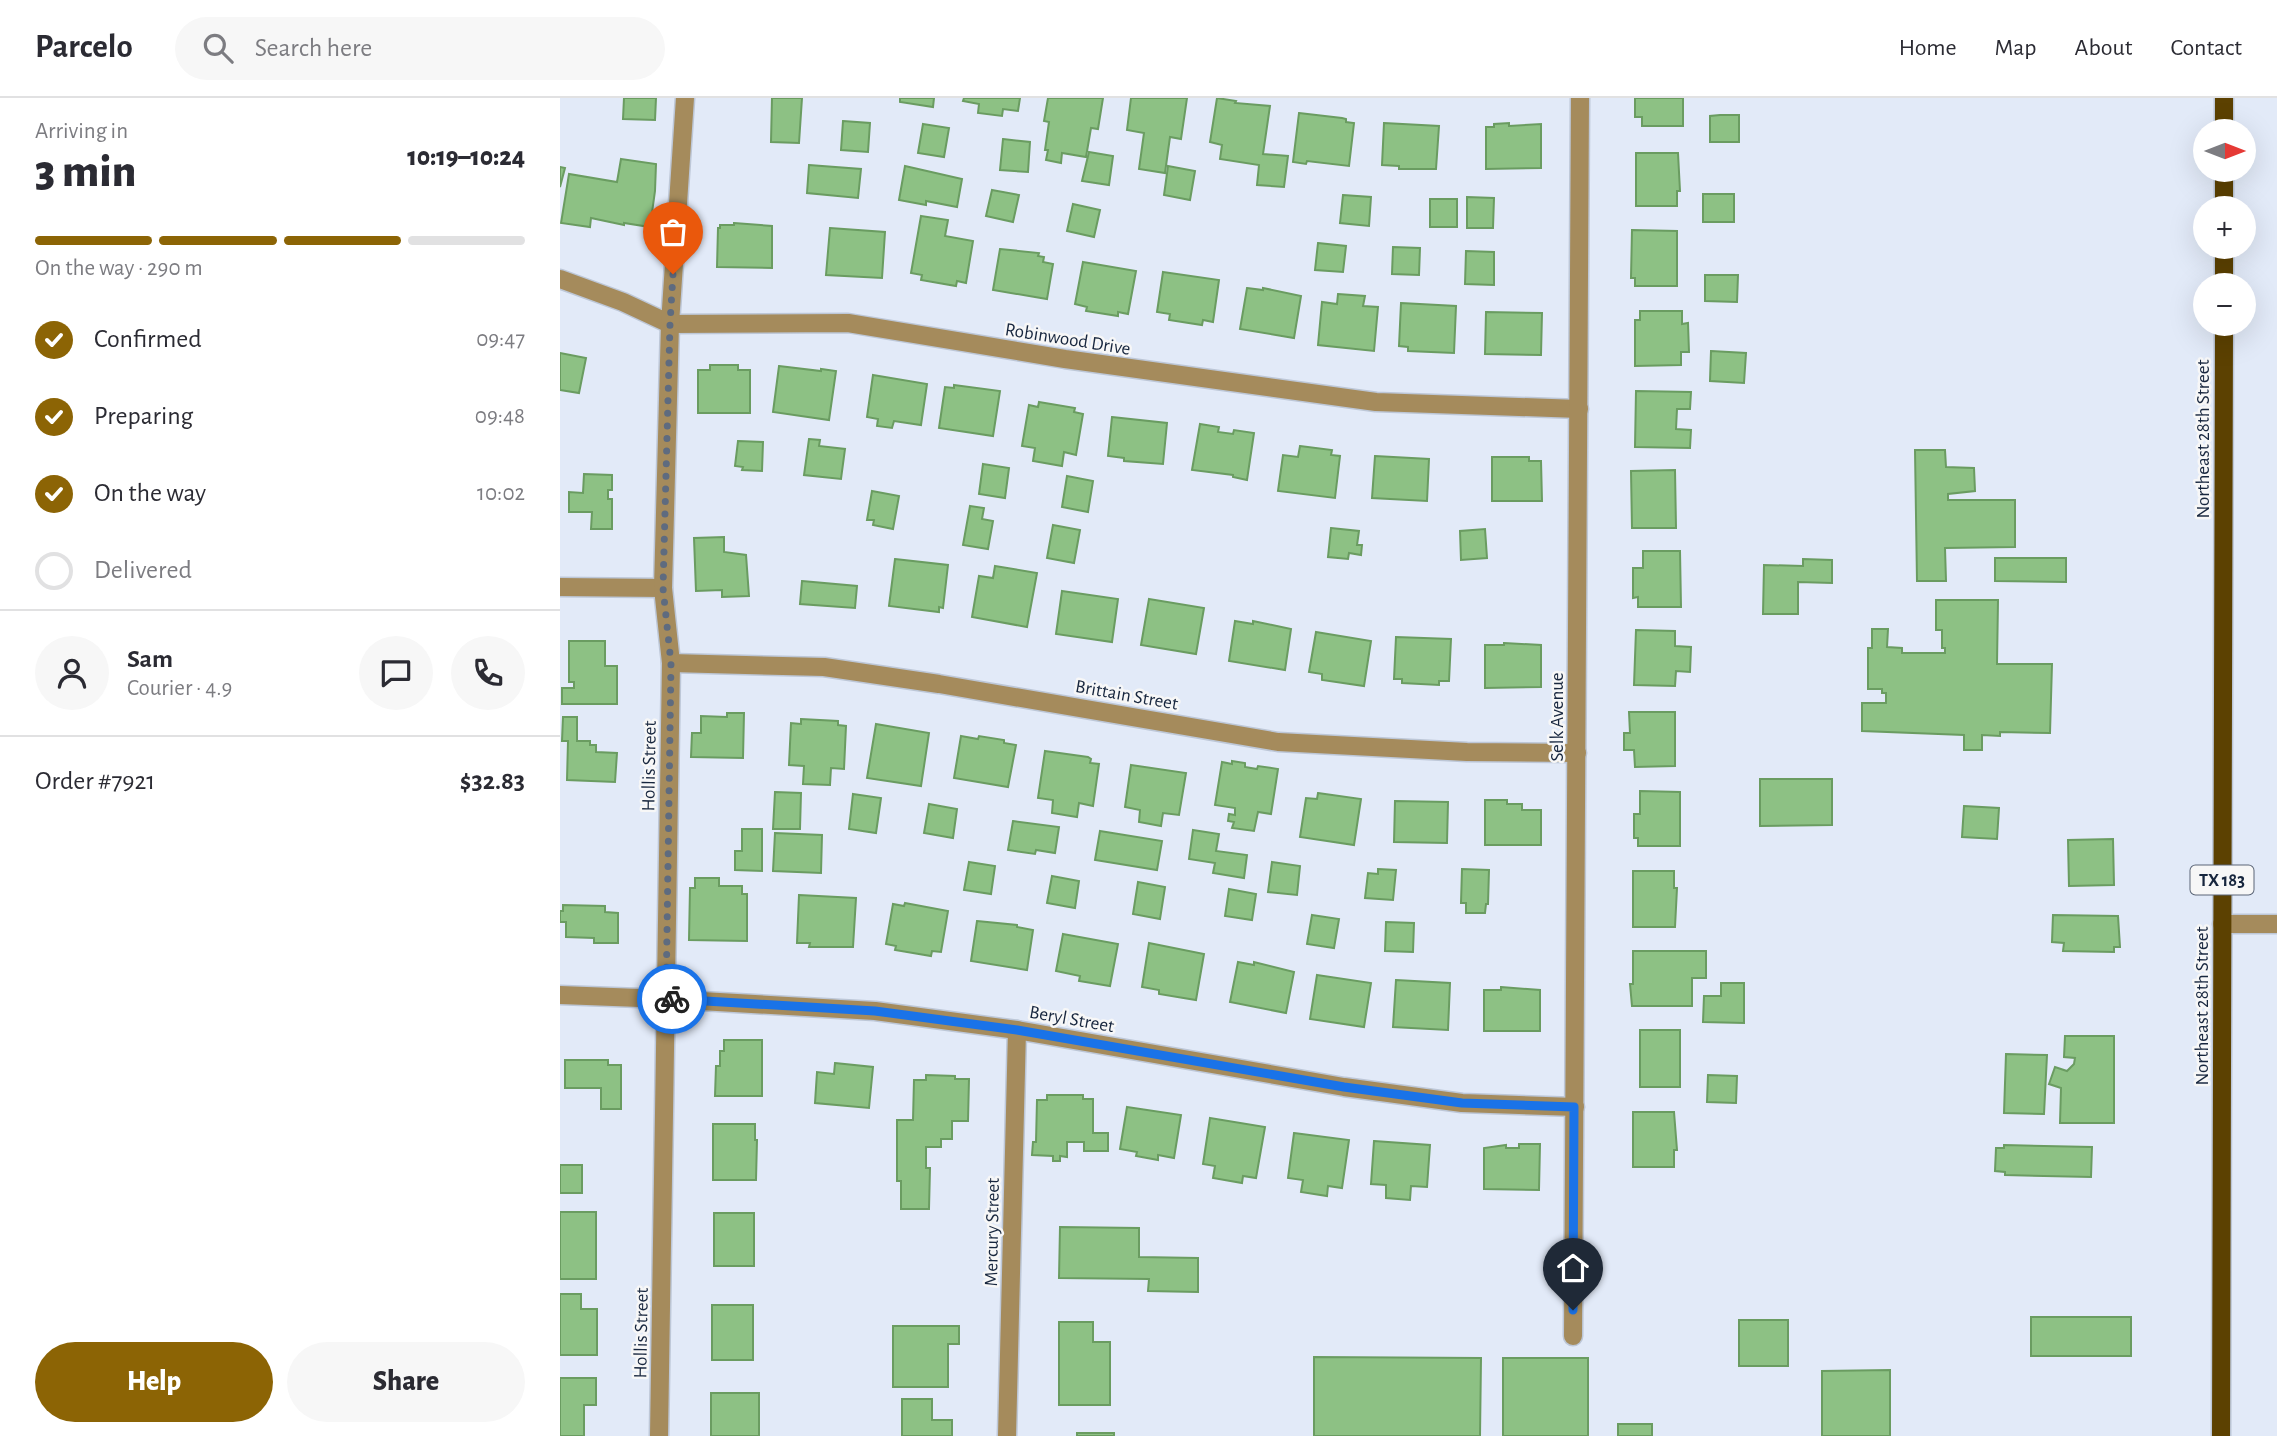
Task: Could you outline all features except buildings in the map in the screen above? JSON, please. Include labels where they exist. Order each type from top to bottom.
[{"type":"main road","points":[[2224,98],[2224,119]]},
{"type":"main road","name":"Northeast 28th Street","points":[[2221,1436],[2224,336]]},
{"type":"street","name":"Hollis Street","points":[[659,1436],[671,663],[663,588],[670,324],[685,98]]},
{"type":"street","name":"Selk Avenue","points":[[1573,1336],[1580,98]]},
{"type":"street","name":"Robinwood Drive","points":[[560,279],[623,302],[670,324],[848,323],[1065,359],[1376,402],[1579,409]]},
{"type":"street","points":[[560,587],[663,588]]},
{"type":"street","name":"Brittain Street","points":[[671,663],[824,667],[1278,742],[1467,752],[1577,753]]},
{"type":"street","points":[[2222,924],[2277,924]]},
{"type":"street","name":"Beryl Street","points":[[560,995],[875,1011],[1017,1030],[1356,1089],[1462,1103],[1574,1107]]},
{"type":"street","name":"Mercury Street","points":[[1007,1436],[1017,1030]]},
{"type":"way so far","points":[[672,999],[666,999],[671,663],[663,588],[673,274]]},
{"type":"route","points":[[672,999],[875,1011],[1017,1030],[1344,1087],[1462,1103],[1574,1107],[1573,1310]]}]
